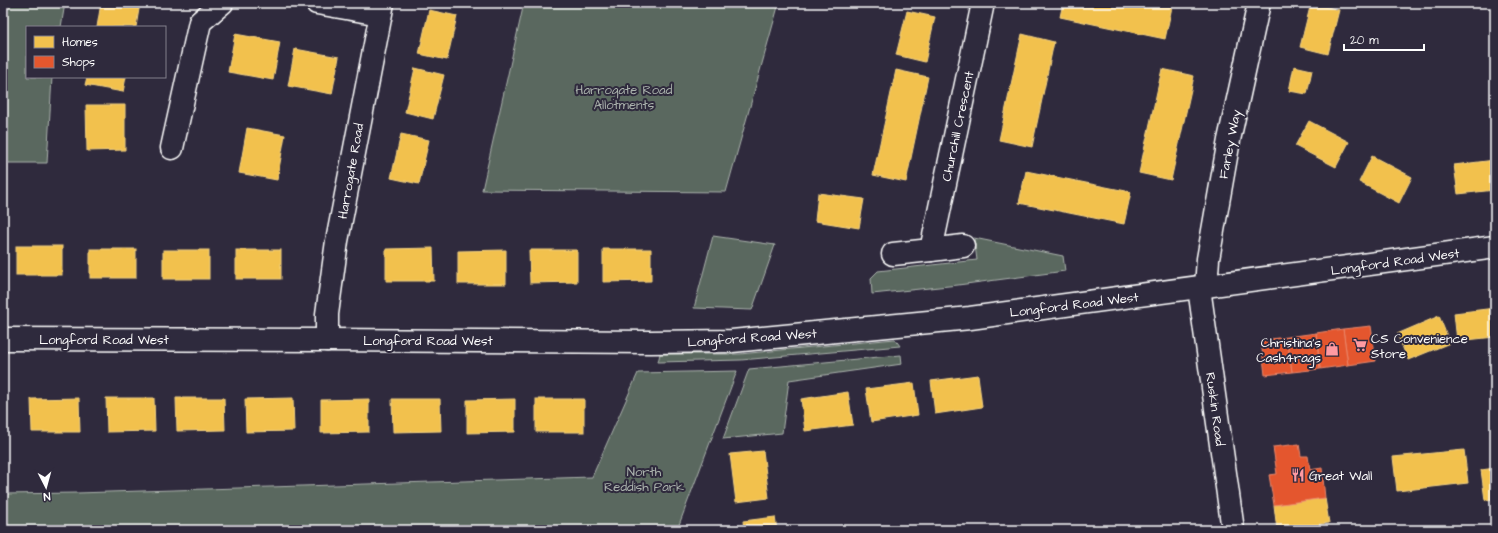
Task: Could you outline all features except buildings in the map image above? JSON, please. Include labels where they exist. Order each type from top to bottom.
[{"type":"street","points":[[172,148],[200,22],[222,3]]},
{"type":"street","points":[[317,3],[381,9]]},
{"type":"street","name":"Churchill Crescent","points":[[931,250],[983,3]]},
{"type":"street","name":"Farley Way","points":[[1203,287],[1229,140],[1259,3]]},
{"type":"street","name":"Harrogate Road","points":[[327,340],[327,314],[337,241],[381,9]]},
{"type":"street","points":[[892,254],[963,246]]},
{"type":"street","name":"Longford Road West","points":[[3,339],[651,342],[732,341],[970,318],[1495,247]]},
{"type":"street","name":"Ruskin Road","points":[[1203,287],[1233,530]]},
{"type":"green space","points":[[3,3],[65,3],[61,26],[26,26],[26,78],[52,78],[47,163],[3,163]]},
{"type":"green space","name":"Harrogate Road Allotments","points":[[524,3],[779,3],[726,192],[482,190]]},
{"type":"green space","points":[[713,236],[775,245],[752,310],[694,308]]},
{"type":"green space","points":[[974,238],[1063,256],[1065,271],[958,285],[872,294],[871,278],[878,271],[977,260]]},
{"type":"green space","points":[[895,339],[900,346],[741,360],[658,362],[660,354],[740,354]]},
{"type":"green space","points":[[901,355],[902,364],[789,380],[782,433],[723,439],[749,369]]},
{"type":"green space","name":"North Reddish Park","points":[[737,371],[677,530],[3,530],[3,494],[592,477],[638,373]]},
{"type":"place","name":"CS Convenience Store","points":[[1360,345]]},
{"type":"place","name":"Christina's Cash4rags","points":[[1332,349]]},
{"type":"place","name":"Great Wall","points":[[1298,475]]}]
